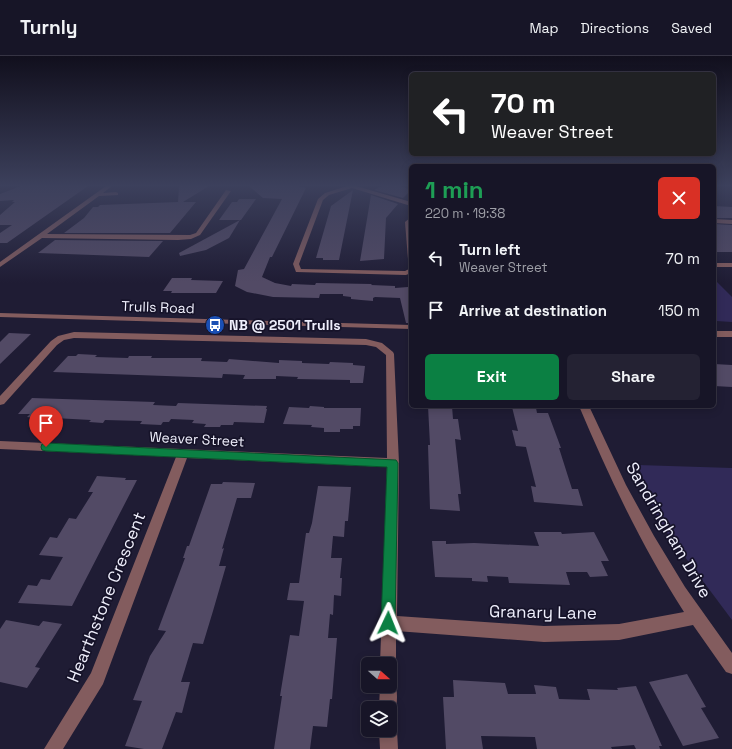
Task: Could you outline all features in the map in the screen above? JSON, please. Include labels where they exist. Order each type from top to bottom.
[{"type":"street","points":[[0,265],[65,218]]},
{"type":"street","points":[[40,236],[191,237],[198,234],[209,218]]},
{"type":"street","points":[[314,218],[296,264],[298,271],[406,273],[409,271]]},
{"type":"street","points":[[409,221],[409,234]]},
{"type":"street","points":[[716,221],[732,222]]},
{"type":"street","points":[[716,265],[732,266]]},
{"type":"street","name":"Trulls Road","points":[[0,316],[409,327]]},
{"type":"street","points":[[716,334],[732,334]]},
{"type":"street","points":[[0,402],[54,343],[61,338],[74,335],[366,342],[378,345],[390,354],[393,463],[388,657]]},
{"type":"street","name":"Sandringham Drive","points":[[585,408],[607,460],[642,529],[696,617],[732,666]]},
{"type":"street","name":"Weaver Street","points":[[0,445],[393,463]]},
{"type":"street","name":"Hearthstone Crescent","points":[[53,749],[97,678],[183,453]]},
{"type":"street","name":"Granary Lane","points":[[388,623],[551,634],[619,632],[696,617]]},
{"type":"street","points":[[388,737],[389,749]]},
{"type":"shaded area","points":[[716,281],[732,297],[732,322],[716,321]]},
{"type":"shaded area","points":[[638,465],[732,468],[732,620],[659,522]]},
{"type":"building","points":[[0,218],[42,218],[7,243],[0,243],[0,233],[12,225],[0,225]]},
{"type":"building","points":[[84,218],[182,218],[170,233],[64,233]]},
{"type":"building","points":[[220,218],[242,218],[241,220],[219,220]]},
{"type":"building","points":[[272,218],[291,218],[272,257],[270,257],[262,277],[275,283],[291,286],[292,284],[315,285],[316,283],[372,284],[371,285],[395,286],[395,288],[408,287],[409,323],[406,323],[400,298],[375,297],[373,298],[373,301],[351,299],[351,297],[343,296],[343,294],[320,294],[319,298],[273,297],[247,292],[235,286],[238,270],[244,269]]},
{"type":"building","points":[[327,218],[347,218],[339,260],[323,260],[323,258],[316,258]]},
{"type":"building","points":[[367,218],[386,218],[384,259],[360,261]]},
{"type":"building","points":[[240,220],[229,238],[206,250],[180,256],[179,253]]},
{"type":"building","points":[[716,224],[732,225],[732,252],[716,252]]},
{"type":"building","points":[[55,240],[163,241],[149,257],[38,253]]},
{"type":"building","points":[[172,278],[223,281],[216,293],[171,293],[172,291],[163,291]]},
{"type":"building","points":[[9,333],[31,334],[0,364],[0,342]]},
{"type":"building","points":[[78,354],[97,355],[95,357],[128,358],[129,356],[152,356],[151,358],[202,358],[201,361],[227,362],[229,359],[279,363],[279,360],[302,361],[302,363],[329,364],[330,362],[353,363],[353,365],[365,366],[363,383],[350,383],[350,380],[297,379],[298,377],[276,376],[276,379],[243,379],[245,375],[223,374],[222,378],[53,372],[68,356],[76,356]]},
{"type":"building","points":[[716,364],[732,365],[732,387],[716,386]]},
{"type":"building","points":[[32,398],[155,402],[153,405],[176,406],[178,403],[267,406],[267,409],[264,423],[234,422],[233,425],[221,425],[220,427],[204,427],[206,424],[192,423],[194,420],[171,419],[169,422],[163,422],[161,425],[140,424],[142,421],[105,420],[103,423],[89,422],[91,420],[48,418],[46,421],[32,420],[34,418],[27,417],[30,414],[18,414]]},
{"type":"building","points":[[310,406],[324,408],[361,408],[360,426],[353,426],[353,429],[340,429],[340,432],[324,432],[324,428],[311,427],[312,425],[283,424],[289,407],[309,408]]},
{"type":"building","points":[[428,408],[452,408],[453,419],[458,419],[461,440],[455,439],[461,494],[458,494],[460,511],[430,509],[428,445],[430,445]]},
{"type":"building","points":[[512,408],[536,408],[537,413],[548,413],[561,448],[559,448],[572,489],[578,489],[583,506],[534,502],[531,486],[536,487],[526,447],[516,446],[512,430],[518,431]]},
{"type":"building","points":[[97,476],[137,480],[72,606],[18,603],[28,585],[37,586],[41,579],[50,580],[63,557],[39,555],[50,537],[57,538],[69,518],[76,519],[93,492],[88,492]]},
{"type":"building","points":[[223,482],[255,483],[251,498],[237,498],[222,549],[224,548],[219,566],[226,566],[203,644],[193,643],[181,682],[190,682],[182,713],[176,712],[162,749],[144,749],[125,746],[142,701],[133,700],[150,656],[166,631],[158,630],[185,558],[183,558],[187,546],[189,546],[211,484],[222,484]]},
{"type":"building","points":[[318,486],[351,487],[348,521],[345,521],[344,537],[333,536],[331,558],[342,558],[340,578],[342,578],[341,596],[334,595],[333,615],[330,614],[328,638],[337,638],[332,699],[330,699],[327,727],[313,726],[310,749],[274,749],[282,696],[280,696],[290,635],[299,636],[304,601],[287,600],[290,583],[299,583],[306,533],[309,533],[312,523]]},
{"type":"building","points":[[534,532],[561,532],[562,534],[594,532],[609,561],[601,561],[608,576],[590,577],[587,572],[566,572],[570,585],[509,583],[508,577],[487,576],[488,582],[472,581],[472,578],[435,577],[432,541],[446,541],[446,544],[474,543],[539,546]]},
{"type":"building","points":[[6,620],[39,626],[43,621],[62,624],[35,667],[40,668],[27,688],[0,682],[0,629]]},
{"type":"building","points":[[687,674],[706,707],[701,708],[719,738],[683,746],[649,682]]},
{"type":"building","points":[[453,680],[505,683],[508,694],[536,694],[534,685],[556,687],[559,699],[590,700],[587,689],[618,690],[617,688],[636,686],[662,746],[659,746],[660,749],[636,749],[634,745],[611,747],[612,749],[537,749],[535,737],[481,736],[483,749],[446,749],[443,697],[454,697]]},
{"type":"place","name":"NB @ 2501 Trulls","points":[[215,325]]},
{"type":"route","points":[[46,447],[393,463],[388,623]]}]
